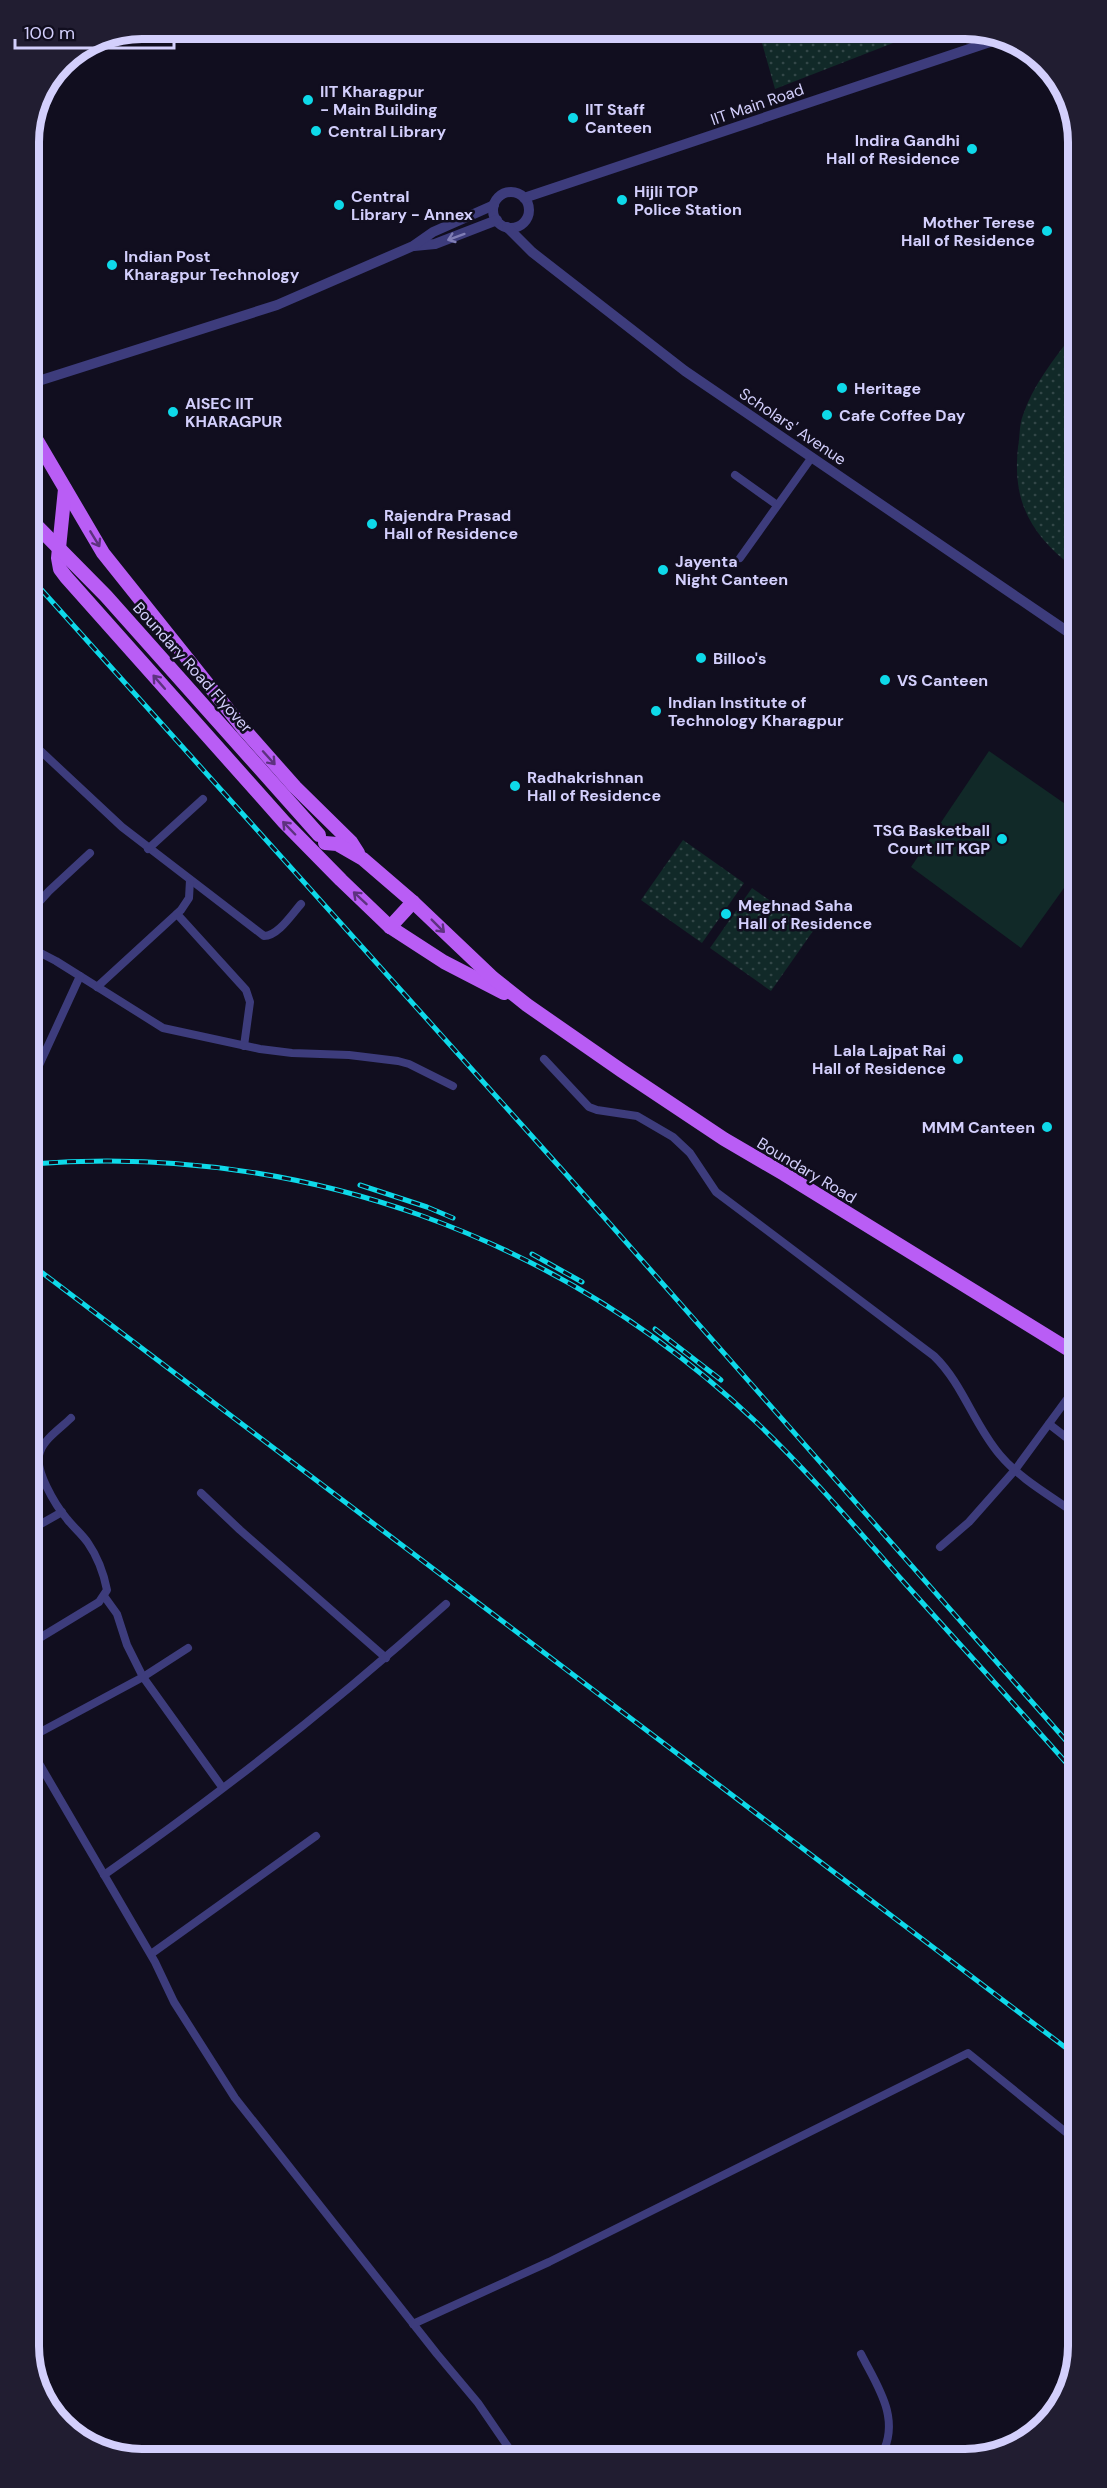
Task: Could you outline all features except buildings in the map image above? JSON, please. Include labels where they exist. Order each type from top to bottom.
[{"type":"main road","points":[[39,443],[103,553],[242,728],[295,787],[351,842],[363,859]]},
{"type":"main road","name":"Boundary Road","points":[[65,489],[58,558],[60,568],[284,822],[390,927],[444,962],[527,1005]]},
{"type":"main road","name":"Boundary Road Flyover","points":[[39,528],[106,596],[322,839],[337,844],[363,859]]},
{"type":"main road","points":[[322,839],[330,870]]},
{"type":"main road","name":"Boundary Road","points":[[363,859],[413,902],[493,978],[527,1005],[724,1140],[784,1174],[1068,1349]]},
{"type":"main road","points":[[390,927],[413,902]]},
{"type":"street","name":"IIT Main Road","points":[[524,198],[990,42]]},
{"type":"street","points":[[39,381],[277,305],[413,246],[433,232],[494,205],[500,197],[509,193],[524,198],[529,208],[527,219],[518,226],[507,227],[497,220],[494,205]]},
{"type":"street","points":[[413,246],[435,244],[497,220]]},
{"type":"street","name":"Scholars' Avenue","points":[[507,227],[532,252],[685,371],[1068,632]]},
{"type":"street","points":[[740,558],[812,457]]},
{"type":"street","points":[[735,475],[777,505]]},
{"type":"street","points":[[39,749],[148,849],[264,936],[275,932],[301,904]]},
{"type":"street","points":[[148,849],[203,799]]},
{"type":"street","points":[[39,902],[90,853]]},
{"type":"street","points":[[97,987],[177,914],[189,898],[190,880]]},
{"type":"street","points":[[177,914],[246,990],[250,1002],[244,1046]]},
{"type":"street","points":[[39,953],[80,976],[155,1026],[244,1046],[292,1053],[349,1055],[398,1061],[410,1064],[453,1086]]},
{"type":"street","points":[[39,1065],[80,976]]},
{"type":"street","points":[[544,1059],[589,1107],[637,1116],[673,1137],[690,1153],[716,1192],[933,1356],[951,1377],[999,1455],[1015,1470],[1068,1508]]},
{"type":"street","points":[[940,1547],[969,1522],[1015,1470],[1068,1398]]},
{"type":"street","points":[[39,1638],[99,1602],[107,1590],[92,1549],[62,1512],[41,1474],[39,1454],[43,1446],[71,1418]]},
{"type":"street","points":[[1048,1424],[1068,1439]]},
{"type":"street","points":[[201,1493],[386,1658]]},
{"type":"street","points":[[39,1525],[62,1512]]},
{"type":"street","points":[[104,1596],[117,1614],[127,1645],[143,1677],[222,1787]]},
{"type":"street","points":[[104,1875],[174,1826],[324,1711],[446,1604]]},
{"type":"street","points":[[39,1733],[143,1677],[188,1648]]},
{"type":"street","points":[[39,1764],[150,1954],[179,2010],[235,2098],[427,2342],[478,2403],[510,2449]]},
{"type":"street","points":[[150,1954],[316,1836]]},
{"type":"street","points":[[413,2324],[549,2262],[968,2053],[1068,2134]]},
{"type":"street","points":[[861,2354],[882,2396],[890,2419],[889,2440],[884,2449]]},
{"type":"green space","points":[[761,39],[903,39],[775,89]]},
{"type":"green space","points":[[1068,341],[1068,563],[1046,543],[1036,530],[1022,501],[1018,484],[1017,467],[1021,423],[1032,393]]},
{"type":"green space","name":"TSG Basketball Court IIT KGP","points":[[989,751],[1068,806],[1068,882],[1021,948],[911,867]]},
{"type":"green space","points":[[683,840],[744,883],[702,943],[641,900]]},
{"type":"green space","points":[[752,888],[813,931],[771,991],[710,948]]},
{"type":"railway","points":[[39,587],[565,1173],[1068,1743]]},
{"type":"railway","points":[[39,1164],[131,1161],[230,1169],[327,1187],[420,1215],[511,1253],[597,1300],[679,1356],[775,1440],[831,1499],[1068,1765]]},
{"type":"railway","points":[[360,1185],[453,1218]]},
{"type":"railway","points":[[532,1254],[582,1282]]},
{"type":"railway","points":[[39,1270],[1068,2049]]},
{"type":"railway","points":[[655,1329],[721,1380]]},
{"type":"place","name":"IIT Kharagpur - Main Building","points":[[308,100]]},
{"type":"place","name":"IIT Staff Canteen","points":[[573,118]]},
{"type":"place","name":"Central Library","points":[[316,131]]},
{"type":"place","name":"Indira Gandhi Hall of Residence","points":[[972,149]]},
{"type":"place","name":"Hijli TOP Police Station","points":[[622,200]]},
{"type":"place","name":"Central Library - Annex","points":[[339,205]]},
{"type":"place","name":"Mother Terese Hall of Residence","points":[[1047,231]]},
{"type":"place","name":"Indian Post Kharagpur Technology","points":[[112,265]]},
{"type":"place","name":"Heritage","points":[[842,388]]},
{"type":"place","name":"AISEC IIT KHARAGPUR","points":[[173,412]]},
{"type":"place","name":"Cafe Coffee Day","points":[[827,415]]},
{"type":"place","name":"Rajendra Prasad Hall of Residence","points":[[372,524]]},
{"type":"place","name":"Jayenta Night Canteen","points":[[663,570]]},
{"type":"place","name":"Billoo's","points":[[701,658]]},
{"type":"place","name":"VS Canteen","points":[[885,680]]},
{"type":"place","name":"Indian Institute of Technology Kharagpur","points":[[656,711]]},
{"type":"place","name":"Radhakrishnan Hall of Residence","points":[[515,786]]},
{"type":"place","name":"TSG Basketball Court IIT KGP","points":[[1002,839]]},
{"type":"place","name":"Meghnad Saha Hall of Residence","points":[[726,914]]},
{"type":"place","name":"Lala Lajpat Rai Hall of Residence","points":[[958,1059]]},
{"type":"place","name":"MMM Canteen","points":[[1047,1127]]}]
